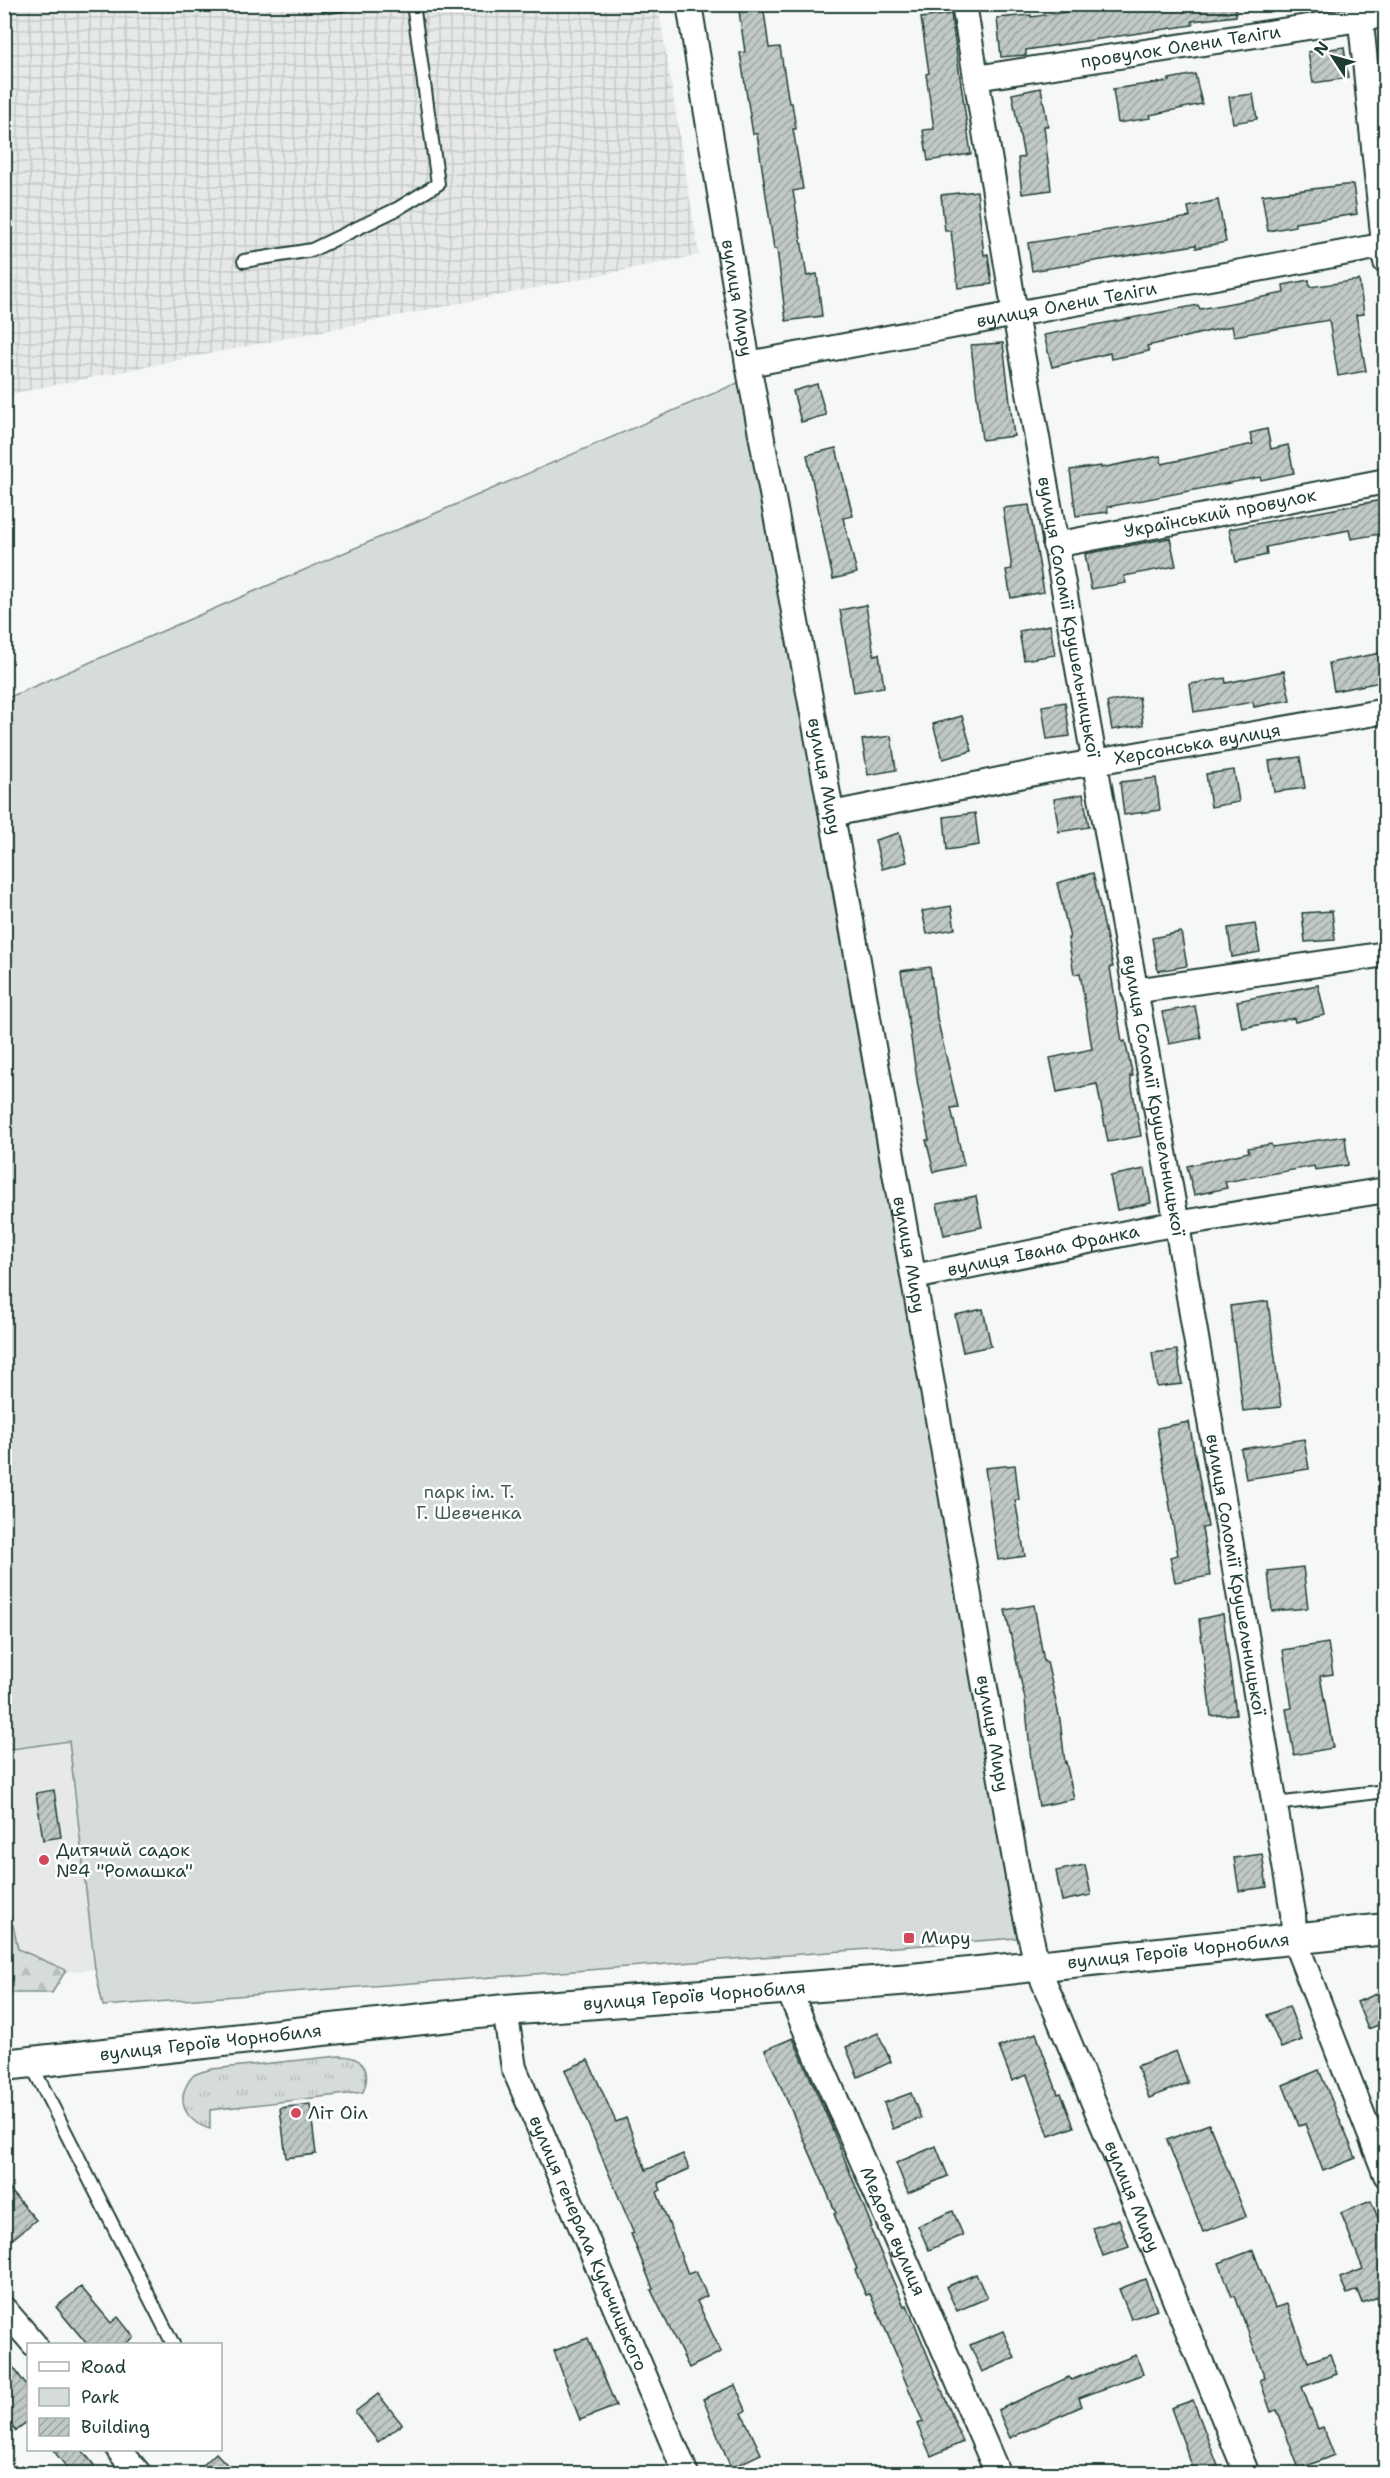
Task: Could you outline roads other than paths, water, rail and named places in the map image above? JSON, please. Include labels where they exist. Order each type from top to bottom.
[{"type":"street","name":"вулиця Миру","points":[[689,4],[748,364],[832,814],[1021,1894],[1037,1965],[1247,2474]]},
{"type":"street","name":"вулиця Соломії Крушельницької","points":[[964,4],[1093,763],[1177,1225],[1293,1912],[1294,1939],[1386,2175]]},
{"type":"street","name":"провулок Олени Теліги","points":[[976,78],[1359,12],[1386,15]]},
{"type":"street","points":[[1359,12],[1385,250]]},
{"type":"street","name":"вулиця Олени Теліги","points":[[748,364],[1015,314],[1385,250]]},
{"type":"street","name":"Український провулок","points":[[1055,545],[1386,480]]},
{"type":"street","name":"Херсонська вулиця","points":[[832,814],[1093,763],[1386,711]]},
{"type":"street","points":[[1134,991],[1386,954]]},
{"type":"street","name":"вулиця Івана Франка","points":[[914,1277],[1151,1228],[1386,1190]]},
{"type":"street","name":"вулиця Героїв Чорнобиля","points":[[17,2063],[505,2010],[912,1979],[1386,1929]]},
{"type":"street","name":"Медова вулиця","points":[[788,1989],[998,2474]]},
{"type":"street","name":"вулиця генерала Кульчицького","points":[[505,2010],[514,2068],[686,2474]]},
{"type":"street","points":[[4,2309],[33,2343]]},
{"type":"street","points":[[120,2451],[139,2474]]},
{"type":"lane","points":[[327,4],[329,6],[343,4]]},
{"type":"lane","points":[[244,261],[312,250],[397,209],[438,184],[413,4]]},
{"type":"lane","points":[[1275,1804],[1386,1791]]},
{"type":"lane","points":[[17,2063],[172,2343]]},
{"type":"place","name":"Дитячий садок №4 \"Ромашка\"","points":[[44,1860]]},
{"type":"place","name":"Миру","points":[[909,1938]]},
{"type":"place","name":"Літ Оіл","points":[[296,2113]]},
{"type":"park label","name":"парк ім. Т. Г. Шевченка","points":[[469,1502]]}]
